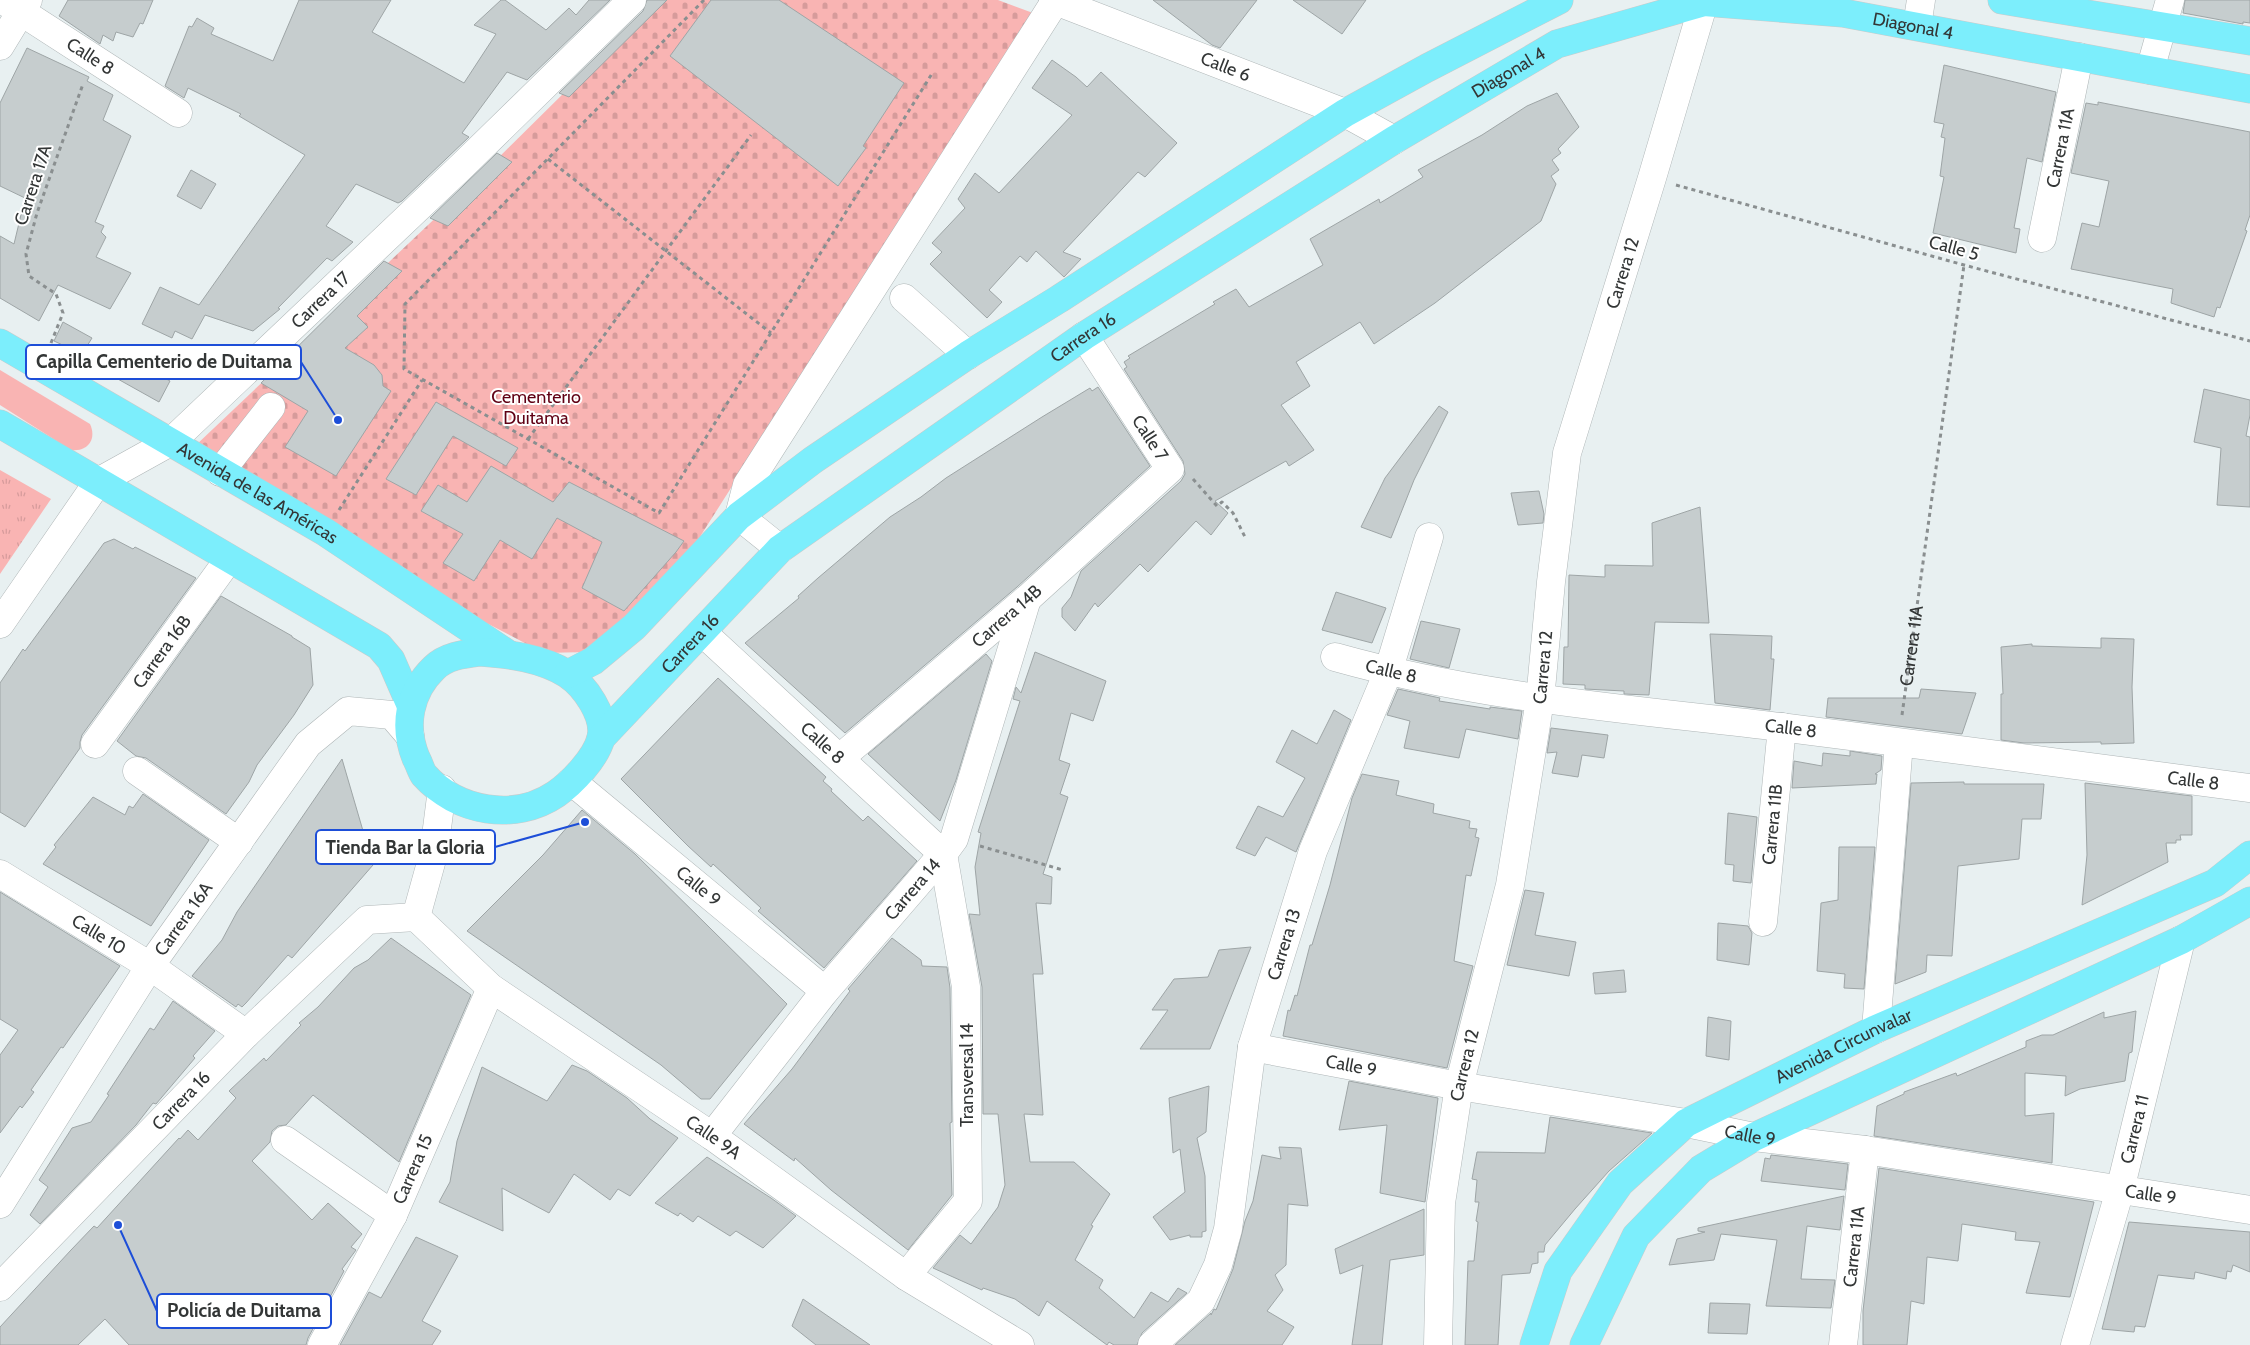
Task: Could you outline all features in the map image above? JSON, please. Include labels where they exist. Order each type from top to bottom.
[{"type":"main road","points":[[568,674],[594,661],[634,628],[739,516],[813,460],[968,355],[1067,294],[1345,113],[1427,68],[1559,0]]},
{"type":"main road","points":[[2002,0],[2250,41]]},
{"type":"main road","name":"Diagonal 4","points":[[1394,140],[1557,44],[1704,2],[1843,14],[1917,26],[2250,89]]},
{"type":"main road","name":"Carrera 16","points":[[601,738],[780,549],[1084,336],[1394,140]]},
{"type":"main road","name":"Avenida de las Américas","points":[[0,343],[172,441],[220,472],[325,532],[508,654]]},
{"type":"main road","points":[[0,424],[379,646],[391,660],[410,706]]},
{"type":"main road","points":[[480,652],[508,654],[548,665],[568,674],[595,705],[601,738],[586,765],[570,783],[554,795],[524,807],[501,811],[478,808],[442,789],[423,774],[412,749],[408,723],[410,706],[417,689],[435,667],[454,656],[480,652]]},
{"type":"main road","name":"Avenida Circunvalar","points":[[1534,1345],[1558,1271],[1620,1183],[1686,1122],[1876,1029],[2215,883],[2250,855]]},
{"type":"main road","points":[[1584,1345],[1636,1236],[1701,1169],[1754,1137],[2181,940],[2250,901]]},
{"type":"street","name":"Carrera 17","points":[[0,624],[98,482],[172,441],[463,165],[632,0]]},
{"type":"street","name":"Calle 6","points":[[1055,0],[1092,6],[1345,113],[1394,140]]},
{"type":"street","points":[[780,549],[739,516],[747,484],[1055,0]]},
{"type":"street","points":[[1917,26],[1921,0]]},
{"type":"street","points":[[2150,70],[2170,0]]},
{"type":"street","name":"Carrera 12","points":[[1438,1345],[1442,1203],[1459,1086],[1510,885],[1540,700],[1551,582],[1567,453],[1704,2]]},
{"type":"street","points":[[0,46],[18,4]]},
{"type":"street","name":"Calle 8","points":[[18,4],[92,57],[178,113]]},
{"type":"street","name":"Carrera 11A","points":[[2042,238],[2079,57]]},
{"type":"street","points":[[904,298],[968,355]]},
{"type":"street","name":"Calle 7","points":[[1084,336],[1170,469]]},
{"type":"street","points":[[220,472],[271,407]]},
{"type":"street","name":"Carrera 14B","points":[[840,758],[1027,599],[1170,469]]},
{"type":"street","name":"Carrera 13","points":[[1152,1345],[1201,1301],[1218,1265],[1228,1229],[1252,1047],[1313,851],[1388,672],[1429,537]]},
{"type":"street","name":"Carrera 16B","points":[[95,744],[229,559]]},
{"type":"street","name":"Carrera 14","points":[[712,1136],[825,991],[948,846],[1027,599]]},
{"type":"street","name":"Calle 8","points":[[702,632],[840,758],[948,846]]},
{"type":"street","name":"Calle 8","points":[[1335,657],[1388,672],[1540,700],[1782,727],[2250,788]]},
{"type":"street","name":"Carrera 16A","points":[[0,1204],[150,966],[308,744],[348,711],[392,715],[410,736]]},
{"type":"street","name":"Carrera 11B","points":[[1763,922],[1782,727]]},
{"type":"street","points":[[1876,1029],[1898,743]]},
{"type":"street","points":[[137,771],[239,842]]},
{"type":"street","name":"Calle 9","points":[[570,783],[581,790],[825,991]]},
{"type":"street","points":[[416,917],[434,852],[442,789]]},
{"type":"street","name":"Transversal 14","points":[[906,1276],[968,1200],[966,987],[948,846]]},
{"type":"street","name":"Calle 10","points":[[0,874],[150,966],[246,1034]]},
{"type":"street","name":"Carrera 16","points":[[0,1287],[246,1034],[367,920],[416,917]]},
{"type":"street","name":"Calle 9A","points":[[416,917],[491,988],[712,1136],[906,1276],[1020,1345]]},
{"type":"street","name":"Carrera 11","points":[[2075,1345],[2120,1190],[2181,940]]},
{"type":"street","name":"Carrera 15","points":[[322,1345],[393,1216],[491,988]]},
{"type":"street","name":"Calle 9","points":[[1252,1047],[1459,1086],[1686,1122],[1754,1137],[1865,1150],[2250,1210]]},
{"type":"street","points":[[285,1140],[393,1216]]},
{"type":"street","name":"Carrera 11A","points":[[1843,1345],[1865,1150]]},
{"type":"path","points":[[704,0],[405,304],[404,370],[659,513],[933,72]]},
{"type":"path","name":"Carrera 17A","points":[[41,367],[63,313],[56,294],[29,276],[26,254],[37,213],[92,57]]},
{"type":"path","points":[[527,439],[751,136]]},
{"type":"path","points":[[548,159],[771,333]]},
{"type":"path","name":"Calle 5","points":[[1652,178],[1964,265],[2250,341]]},
{"type":"path","name":"Carrera 11A","points":[[1898,743],[1964,265]]},
{"type":"path","points":[[325,532],[422,380]]},
{"type":"path","name":"Calle 7","points":[[1170,469],[1185,470],[1217,506],[1222,502],[1233,513],[1246,539]]},
{"type":"path","points":[[948,846],[1063,870]]},
{"type":"green space","name":"Cementerio Duitama","points":[[658,0],[998,0],[1033,13],[696,543],[647,598],[587,652],[544,653],[479,619],[195,446],[486,170]]},
{"type":"green space","points":[[0,370],[90,424],[92,439],[90,443],[82,449],[71,450],[0,405]]},
{"type":"green space","points":[[0,470],[51,499],[0,574]]},
{"type":"building","points":[[68,0],[153,0],[143,24],[140,23],[133,37],[116,32],[113,41],[103,35],[100,44],[59,16]]},
{"type":"building","points":[[299,0],[391,0],[372,32],[464,83],[496,34],[474,25],[501,0],[505,0],[546,30],[569,8],[576,15],[589,0],[610,0],[527,80],[507,72],[462,133],[469,137],[402,201],[398,203],[356,184],[326,226],[353,242],[332,261],[327,258],[278,308],[280,309],[253,331],[205,315],[192,339],[175,331],[172,338],[142,324],[160,287],[199,305],[305,155],[239,116],[241,114],[188,88],[184,98],[165,86],[189,26],[192,27],[197,18],[214,28],[211,34],[273,61]]},
{"type":"building","points":[[647,0],[667,0],[569,97],[559,93],[643,11]]},
{"type":"building","points":[[711,0],[779,0],[904,83],[863,146],[866,148],[838,186],[670,56]]},
{"type":"building","points":[[1153,0],[1257,0],[1220,48],[1212,45]]},
{"type":"building","points":[[1293,0],[1366,0],[1342,34]]},
{"type":"building","points":[[2185,0],[2250,0],[2250,23],[2243,22],[2243,24],[2183,13]]},
{"type":"building","points":[[27,48],[89,77],[87,81],[113,95],[103,120],[131,136],[95,222],[104,226],[101,232],[106,237],[96,257],[131,273],[110,309],[58,285],[39,321],[0,298],[0,236],[14,244],[25,198],[0,186],[0,103]]},
{"type":"building","points":[[1052,60],[1087,87],[1101,72],[1177,143],[1145,177],[1138,172],[1063,252],[1081,259],[1064,277],[1036,251],[1027,262],[1020,256],[989,290],[1002,302],[987,318],[930,264],[942,252],[932,243],[965,208],[958,199],[975,173],[999,193],[1072,115],[1032,88]]},
{"type":"building","points":[[1944,65],[2056,92],[2042,162],[2027,158],[2014,228],[2020,229],[2016,253],[1933,233],[1944,177],[1940,176],[1945,138],[1941,137],[1944,124],[1934,122]]},
{"type":"building","points":[[1557,93],[1579,127],[1558,149],[1561,153],[1552,160],[1559,170],[1551,176],[1556,184],[1541,221],[1435,303],[1374,344],[1360,322],[1296,362],[1310,386],[1281,405],[1314,450],[1289,466],[1286,461],[1215,501],[1228,513],[1211,535],[1196,521],[1148,572],[1140,564],[1098,607],[1095,603],[1075,631],[1062,617],[1062,608],[1071,597],[1081,571],[1181,481],[1185,474],[1183,461],[1124,369],[1127,367],[1124,362],[1130,358],[1128,356],[1215,304],[1213,302],[1236,289],[1249,307],[1323,265],[1310,239],[1379,199],[1380,203],[1423,177],[1418,170],[1482,135],[1527,106]]},
{"type":"building","points":[[2098,102],[2250,132],[2250,215],[2245,230],[2247,231],[2220,308],[2217,307],[2214,317],[2171,303],[2173,289],[2071,269],[2082,223],[2099,227],[2109,181],[2071,173],[2086,103],[2098,105]]},
{"type":"building","points":[[497,153],[512,162],[448,226],[430,218]]},
{"type":"building","points":[[191,170],[216,184],[201,209],[177,196]]},
{"type":"building","points":[[384,261],[402,271],[357,316],[368,327],[345,348],[374,365],[382,375],[383,386],[391,391],[336,476],[285,447],[308,411],[261,383]]},
{"type":"building","points":[[63,322],[92,338],[82,354],[54,341]]},
{"type":"building","points":[[126,357],[170,381],[159,402],[116,378]]},
{"type":"building","points":[[1098,387],[1150,466],[1017,587],[845,733],[745,643],[890,517],[946,478],[1042,417],[1090,388],[1092,391]]},
{"type":"building","points":[[2204,389],[2250,400],[2250,415],[2246,436],[2250,437],[2250,507],[2217,505],[2221,448],[2194,442]]},
{"type":"building","points":[[436,402],[518,448],[506,466],[453,436],[416,495],[386,479]]},
{"type":"building","points":[[1439,406],[1448,412],[1414,480],[1391,538],[1361,527],[1385,478]]},
{"type":"building","points":[[491,466],[553,502],[569,482],[684,541],[624,611],[582,588],[602,542],[557,518],[532,559],[500,540],[474,581],[443,563],[463,534],[421,511],[438,485],[467,502]]},
{"type":"building","points":[[1539,491],[1544,514],[1543,523],[1518,525],[1511,493]]},
{"type":"building","points":[[1700,507],[1709,623],[1655,622],[1649,695],[1624,694],[1624,691],[1585,689],[1585,685],[1563,684],[1564,647],[1568,647],[1569,575],[1605,577],[1605,565],[1653,566],[1652,523]]},
{"type":"building","points":[[114,539],[133,549],[135,547],[196,578],[82,735],[80,748],[25,827],[0,812],[0,683],[23,649],[25,651],[104,543]]},
{"type":"building","points":[[1336,592],[1386,608],[1372,643],[1322,630]]},
{"type":"building","points":[[221,596],[310,648],[313,685],[294,715],[257,765],[249,782],[226,814],[146,758],[136,756],[117,741]]},
{"type":"building","points":[[1421,621],[1460,629],[1449,668],[1410,659]]},
{"type":"building","points":[[1710,634],[1772,636],[1771,659],[1774,659],[1770,710],[1715,703]]},
{"type":"building","points":[[2101,638],[2134,639],[2132,687],[2134,743],[2024,743],[2001,740],[2001,694],[2003,694],[2001,647],[2032,644],[2032,646],[2101,648]]},
{"type":"building","points":[[1035,652],[1106,681],[1093,721],[1071,713],[1059,760],[1070,764],[1060,794],[1068,797],[1043,874],[1052,877],[1051,904],[1036,903],[1043,974],[1033,974],[1043,1115],[1024,1114],[1030,1162],[1074,1162],[1110,1194],[1091,1225],[1093,1226],[1075,1260],[1103,1280],[1099,1288],[1134,1318],[1151,1292],[1168,1302],[1178,1288],[1187,1293],[1142,1333],[1137,1345],[1114,1345],[1109,1342],[1107,1345],[1047,1301],[1039,1316],[1015,1299],[983,1288],[982,1290],[933,1268],[960,1235],[971,1244],[998,1207],[1005,1185],[998,1114],[983,1114],[982,987],[969,914],[980,915],[975,867],[981,833],[978,832],[1020,701],[1013,699],[1016,687],[1021,693]]},
{"type":"building","points":[[986,654],[992,661],[956,780],[940,821],[868,754]]},
{"type":"building","points":[[718,678],[826,777],[823,781],[832,789],[831,791],[863,821],[868,816],[917,861],[824,968],[758,911],[761,908],[713,864],[711,867],[688,846],[621,779]]},
{"type":"building","points":[[1398,689],[1440,698],[1439,701],[1490,709],[1490,707],[1522,711],[1518,739],[1466,729],[1459,758],[1404,748],[1410,721],[1387,715]]},
{"type":"building","points":[[1921,689],[1976,693],[1962,734],[1826,717],[1828,698],[1919,698]]},
{"type":"building","points":[[1334,710],[1351,720],[1296,852],[1266,837],[1255,856],[1236,848],[1258,806],[1283,817],[1305,778],[1276,762],[1292,730],[1317,744]]},
{"type":"building","points":[[1551,728],[1608,735],[1604,758],[1582,755],[1578,777],[1552,773],[1557,752],[1547,753]]},
{"type":"building","points":[[1850,751],[1882,756],[1881,770],[1875,774],[1877,774],[1876,784],[1792,788],[1794,761],[1822,766],[1823,753],[1850,756]]},
{"type":"building","points":[[342,759],[373,865],[292,958],[288,955],[242,1007],[238,1004],[236,1007],[192,976],[222,940],[237,912]]},
{"type":"building","points":[[1362,774],[1399,781],[1396,795],[1434,804],[1433,813],[1470,821],[1469,828],[1477,829],[1475,837],[1479,838],[1471,876],[1466,875],[1454,961],[1473,966],[1447,1068],[1283,1036],[1288,1010],[1290,1011],[1295,995],[1297,996],[1310,945],[1312,945],[1330,885],[1352,798]]},
{"type":"building","points":[[1964,782],[1964,784],[2044,784],[2041,819],[2022,819],[2019,859],[1958,866],[1952,956],[1927,955],[1926,972],[1895,984],[1911,783]]},
{"type":"building","points":[[2085,783],[2192,796],[2192,835],[2180,835],[2181,840],[2176,840],[2176,843],[2166,843],[2168,862],[2082,905],[2087,855]]},
{"type":"building","points":[[143,794],[209,840],[151,926],[43,864],[56,847],[54,845],[93,797],[125,815],[129,806],[133,808]]},
{"type":"building","points":[[582,810],[635,854],[787,1004],[710,1099],[701,1099],[661,1065],[467,931],[543,855]]},
{"type":"building","points":[[1728,813],[1757,817],[1751,883],[1733,881],[1734,865],[1725,864]]},
{"type":"building","points":[[1839,847],[1875,847],[1864,989],[1844,988],[1845,974],[1817,971],[1821,903],[1838,900]]},
{"type":"building","points":[[1525,890],[1544,893],[1535,935],[1576,942],[1569,976],[1507,965]]},
{"type":"building","points":[[0,892],[120,966],[63,1048],[61,1047],[31,1090],[34,1092],[22,1108],[20,1106],[0,1133],[0,1055],[18,1030],[0,1019]]},
{"type":"building","points":[[1718,923],[1748,926],[1752,933],[1749,965],[1717,960]]},
{"type":"building","points":[[391,938],[471,995],[399,1162],[313,1095],[286,1125],[278,1126],[272,1131],[270,1142],[252,1161],[312,1220],[328,1203],[362,1234],[351,1247],[356,1250],[342,1269],[344,1271],[306,1345],[129,1345],[105,1319],[78,1345],[0,1345],[0,1327],[94,1226],[97,1228],[188,1130],[198,1140],[236,1098],[229,1091],[264,1058],[266,1061],[301,1025],[299,1023],[318,1007],[354,968],[368,960]]},
{"type":"building","points":[[892,938],[921,960],[922,966],[947,967],[950,988],[952,1195],[908,1250],[831,1190],[795,1158],[794,1161],[744,1124],[792,1069],[850,991],[848,989]]},
{"type":"building","points":[[1251,947],[1210,1049],[1140,1049],[1168,1010],[1152,1010],[1174,979],[1208,977],[1219,950]]},
{"type":"building","points":[[1624,970],[1626,992],[1595,994],[1593,973]]},
{"type":"building","points":[[173,1001],[215,1031],[156,1104],[153,1103],[136,1125],[40,1224],[30,1215],[48,1187],[39,1180],[72,1128],[91,1122],[150,1028],[154,1030]]},
{"type":"building","points":[[2136,1011],[2132,1052],[2129,1053],[2125,1081],[2080,1089],[2065,1096],[2066,1076],[2025,1073],[2025,1116],[2054,1113],[2052,1163],[1874,1136],[1877,1106],[1904,1094],[1904,1092],[1956,1073],[1957,1076],[2026,1047],[2026,1041],[2042,1035],[2053,1035],[2104,1012],[2104,1018]]},
{"type":"building","points":[[1708,1017],[1731,1021],[1729,1060],[1706,1056]]},
{"type":"building","points":[[572,1065],[587,1071],[627,1098],[650,1119],[678,1138],[630,1196],[618,1189],[610,1200],[574,1174],[549,1213],[502,1188],[503,1231],[439,1202],[450,1182],[457,1141],[482,1067],[547,1101]]},
{"type":"building","points":[[1349,1081],[1438,1098],[1425,1202],[1380,1193],[1387,1125],[1339,1130]]},
{"type":"building","points":[[1209,1086],[1206,1132],[1197,1138],[1205,1176],[1206,1231],[1202,1232],[1202,1237],[1190,1237],[1190,1235],[1170,1240],[1153,1217],[1185,1192],[1180,1149],[1173,1153],[1169,1098]]},
{"type":"building","points":[[1550,1117],[1652,1133],[1609,1171],[1575,1209],[1545,1245],[1544,1252],[1538,1252],[1538,1263],[1532,1264],[1530,1273],[1502,1275],[1498,1345],[1465,1345],[1468,1261],[1474,1261],[1478,1222],[1476,1221],[1479,1202],[1475,1202],[1477,1180],[1472,1179],[1477,1152],[1545,1153]]},
{"type":"building","points":[[1279,1147],[1301,1148],[1308,1206],[1288,1204],[1286,1265],[1275,1275],[1283,1290],[1267,1311],[1294,1327],[1282,1345],[1175,1345],[1211,1313],[1211,1315],[1214,1309],[1216,1310],[1233,1269],[1245,1221],[1253,1201],[1262,1155],[1281,1159]]},
{"type":"building","points":[[1771,1155],[1848,1164],[1845,1190],[1761,1181],[1765,1158],[1770,1159]]},
{"type":"building","points":[[707,1157],[796,1216],[763,1248],[736,1231],[730,1236],[698,1216],[693,1222],[680,1213],[678,1216],[655,1203]]},
{"type":"building","points":[[1879,1168],[2094,1202],[2070,1297],[2026,1293],[2040,1242],[2015,1240],[2016,1232],[1962,1224],[1958,1261],[1927,1257],[1924,1304],[1911,1301],[1907,1345],[1863,1345],[1863,1311]]},
{"type":"building","points":[[1844,1196],[1840,1230],[1807,1226],[1801,1279],[1835,1280],[1831,1308],[1766,1306],[1777,1240],[1721,1234],[1714,1260],[1669,1265],[1677,1239],[1705,1232],[1698,1231],[1698,1228]]},
{"type":"building","points":[[1424,1209],[1424,1255],[1390,1260],[1382,1345],[1352,1345],[1363,1265],[1340,1274],[1335,1249]]},
{"type":"building","points":[[2129,1222],[2250,1232],[2250,1272],[2233,1265],[2231,1272],[2227,1271],[2226,1279],[2195,1272],[2194,1279],[2158,1275],[2145,1327],[2135,1326],[2134,1332],[2102,1329]]},
{"type":"building","points":[[416,1237],[458,1256],[422,1321],[441,1331],[432,1345],[340,1345],[369,1292],[381,1298]]},
{"type":"building","points":[[803,1299],[870,1345],[816,1345],[792,1326]]},
{"type":"building","points":[[1710,1303],[1750,1304],[1747,1334],[1708,1333]]},
{"type":"place","name":"Capilla Cementerio de Duitama","points":[[338,420]]},
{"type":"place","name":"Tienda Bar la Gloria","points":[[585,822]]},
{"type":"place","name":"Policía de Duitama","points":[[118,1225]]}]
